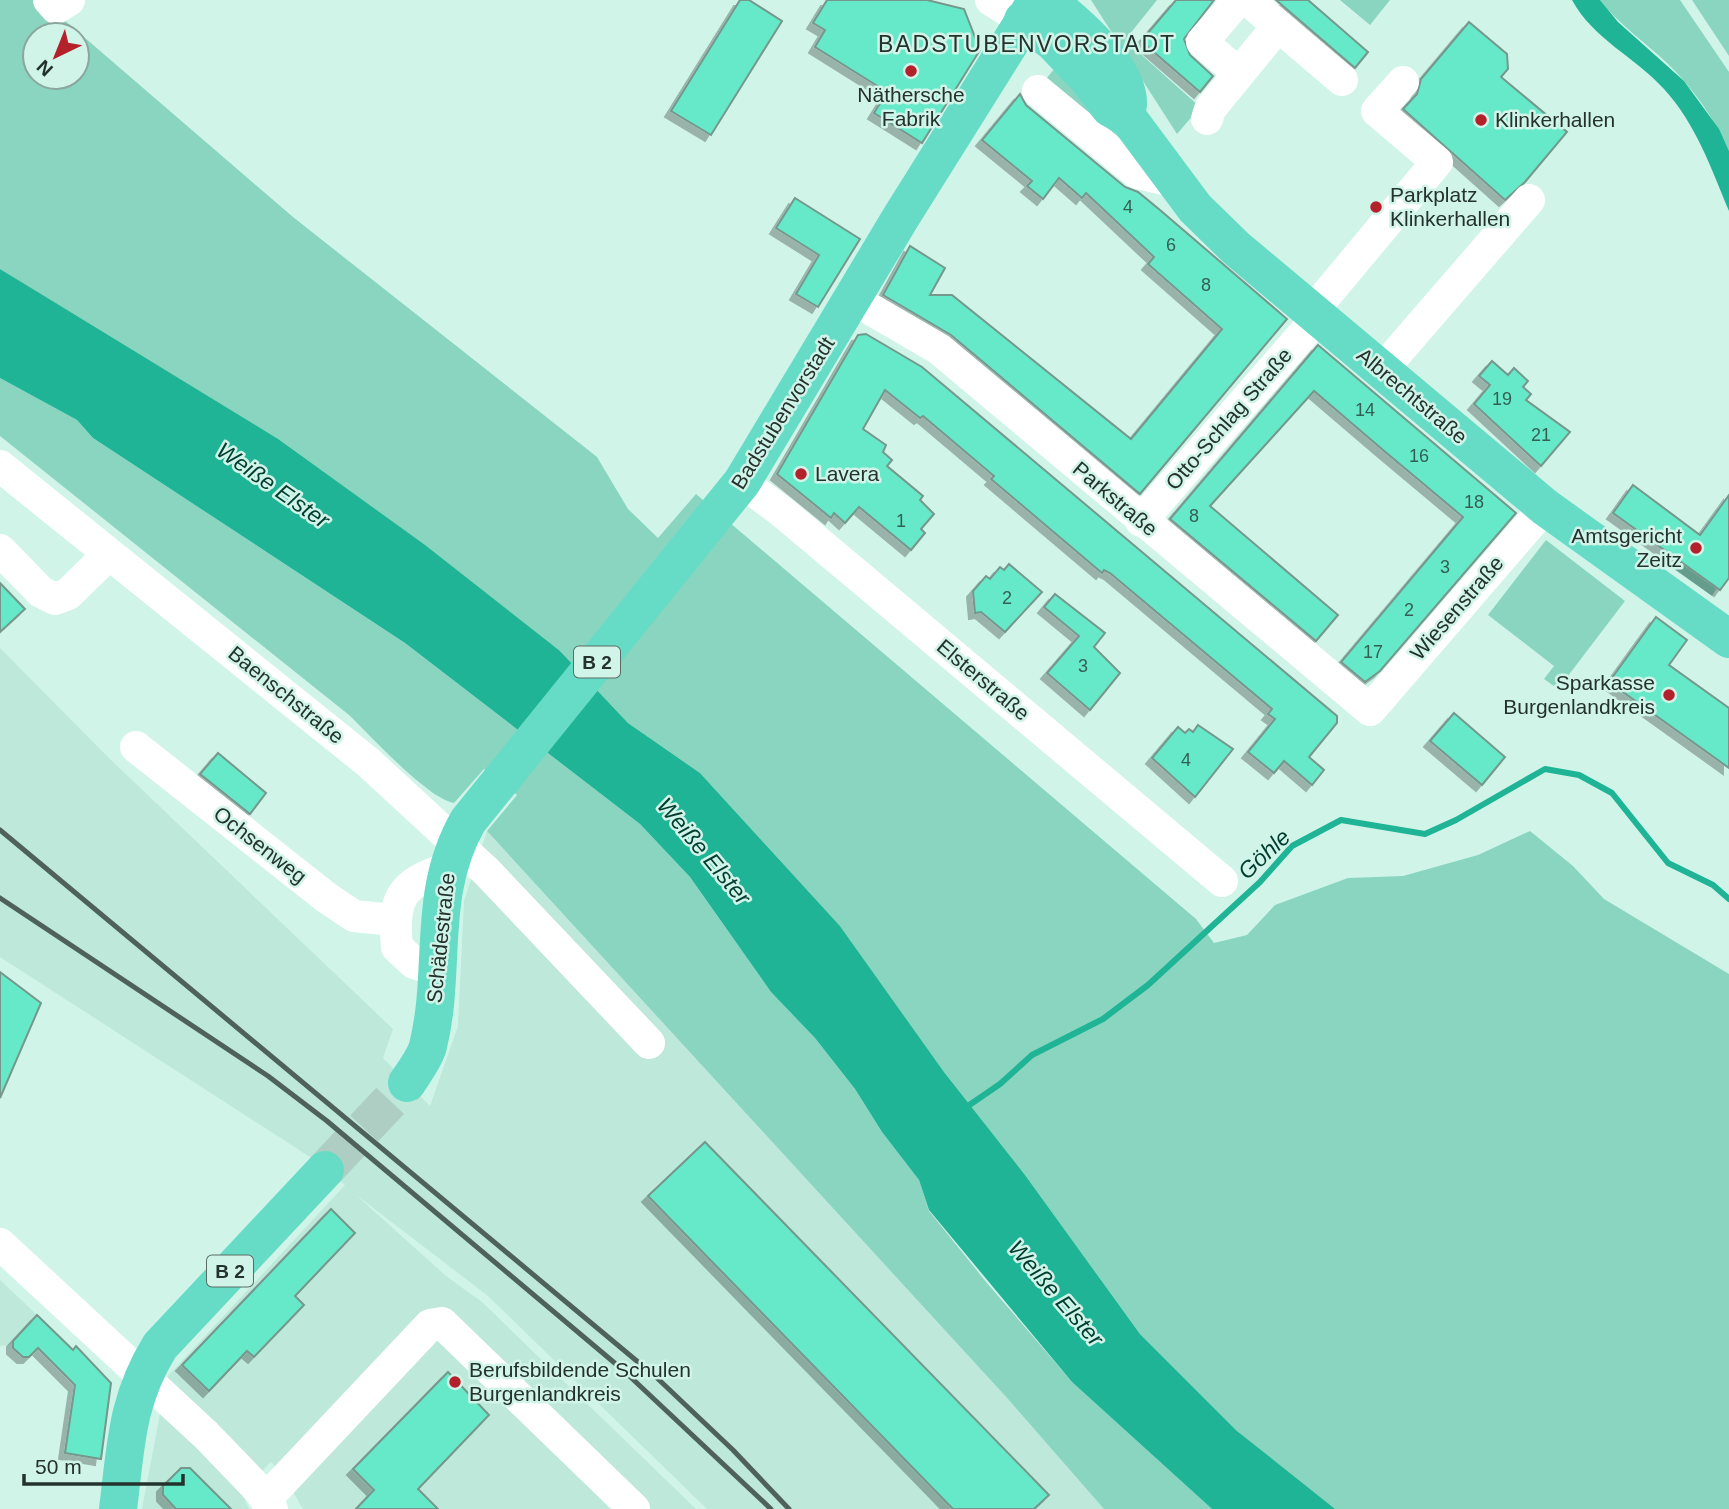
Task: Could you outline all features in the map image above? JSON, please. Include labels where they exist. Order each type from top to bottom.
[{"type":"main road","name":"Albrechtstraße","points":[[1036,7],[1053,42],[1090,81],[1110,108],[1128,118],[1172,181],[1226,239],[1545,507],[1729,639]]},
{"type":"main road","name":"Badstubenvorstadt","points":[[486,797],[742,482],[1036,7]]},
{"type":"main road","name":"Schädestraße","points":[[407,1083],[428,1049],[451,856],[486,797]]},
{"type":"main road","name":"B 2","points":[[118,1509],[128,1430],[141,1376],[160,1346],[325,1170]]},
{"type":"street","points":[[49,0],[56,8],[69,0]]},
{"type":"street","points":[[991,0],[1036,7]]},
{"type":"street","points":[[1238,0],[1202,42],[1238,73]]},
{"type":"street","points":[[1248,0],[1342,80]]},
{"type":"street","points":[[1207,119],[1210,109],[1279,26]]},
{"type":"street","name":"Otto-Schlag Straße","points":[[1141,521],[1315,314],[1437,162],[1377,111],[1403,82]]},
{"type":"street","points":[[1038,91],[1137,173],[1172,181]]},
{"type":"street","points":[[1382,370],[1529,200]]},
{"type":"street","name":"Parkstraße","points":[[853,299],[939,349],[1141,521],[1370,710]]},
{"type":"street","name":"Baenschstraße","points":[[0,466],[108,555],[337,735],[451,856],[487,872],[649,1044]]},
{"type":"street","name":"Elsterstraße","points":[[742,482],[781,511],[1222,881]]},
{"type":"street","name":"Wiesenstraße","points":[[1370,710],[1545,507]]},
{"type":"street","points":[[0,550],[41,592],[55,599],[68,593],[108,555]]},
{"type":"street","name":"Ochsenweg","points":[[136,747],[336,904],[354,916],[394,920]]},
{"type":"street","points":[[436,970],[414,963],[397,947],[394,920],[400,901],[416,878],[451,856]]},
{"type":"street","points":[[0,1244],[206,1435],[269,1504],[430,1325],[442,1323],[634,1509]]},
{"type":"shaded area","points":[[0,0],[41,0],[65,21],[21,21],[21,91],[91,91],[91,43],[293,217],[597,457],[628,509],[658,538],[696,494],[1196,919],[1214,943],[1247,935],[1275,905],[1348,878],[1403,876],[1478,855],[1530,831],[1573,866],[1604,899],[1729,974],[1729,1509],[1335,1509],[1324,1502],[1237,1431],[1140,1334],[1025,1175],[944,1072],[840,926],[700,773],[628,723],[560,651],[135,354],[0,269]]},
{"type":"shaded area","points":[[1091,0],[1157,0],[1125,40],[1200,107],[1177,134]]},
{"type":"shaded area","points":[[1340,0],[1390,0],[1370,25]]},
{"type":"shaded area","points":[[1600,0],[1680,0],[1729,72],[1729,151],[1710,115],[1686,83]]},
{"type":"shaded area","points":[[1692,0],[1729,0],[1729,56]]},
{"type":"shaded area","points":[[1060,62],[1121,140],[1046,79]]},
{"type":"shaded area","points":[[0,378],[77,420],[93,438],[405,643],[640,824],[690,877],[771,992],[815,1038],[855,1089],[882,1132],[919,1180],[929,1211],[987,1283],[1072,1382],[1212,1509],[1104,1509],[1008,1399],[487,831],[517,795],[484,769],[454,803],[429,790],[349,715],[0,436]]},
{"type":"shaded area","points":[[1546,540],[1625,601],[1558,689],[1544,679],[1554,666],[1488,615]]},
{"type":"shaded area","points":[[1680,561],[1717,588],[1712,596],[1675,570]]},
{"type":"shaded area","points":[[0,648],[111,760],[393,1029],[383,1058],[430,1106],[458,1026],[464,901],[487,831],[1008,1399],[1104,1509],[707,1509],[488,1296],[355,1194],[446,1276],[482,1302],[696,1509],[303,1509],[284,1476],[271,1462],[241,1492],[249,1509],[142,1509],[167,1377],[345,1185],[310,1157],[0,957]]},
{"type":"shaded area","points":[[0,1280],[37,1315],[10,1345],[0,1346]]},
{"type":"water","points":[[1572,0],[1600,0],[1618,22],[1684,81],[1719,129],[1729,151],[1729,211],[1702,147],[1675,103],[1653,78],[1591,26]]},
{"type":"water","name":"Weiße Elster","points":[[0,269],[278,439],[425,545],[560,651],[628,723],[700,773],[840,926],[944,1072],[1025,1175],[1140,1334],[1237,1431],[1335,1509],[1212,1509],[1072,1382],[929,1210],[919,1180],[882,1132],[855,1089],[815,1038],[771,992],[690,877],[640,824],[405,643],[93,438],[77,420],[0,378]]},
{"type":"building","points":[[740,0],[749,0],[782,21],[711,135],[671,111]]},
{"type":"building","name":"Näthersche Fabrik","points":[[827,0],[927,0],[964,9],[980,50],[922,143],[874,113],[887,92],[815,47],[825,30],[813,23]]},
{"type":"building","points":[[1176,0],[1214,0],[1184,39],[1190,55],[1213,76],[1200,92],[1141,41]]},
{"type":"building","points":[[1276,0],[1308,0],[1368,52],[1355,68]]},
{"type":"building","name":"Klinkerhallen","points":[[1469,22],[1507,54],[1508,69],[1501,77],[1567,132],[1525,182],[1505,200],[1403,109],[1417,94],[1421,79]]},
{"type":"building","points":[[1020,94],[1026,105],[1125,187],[1138,192],[1160,210],[1287,319],[1140,494],[951,335],[883,295],[910,246],[945,268],[930,295],[952,295],[1131,439],[1222,329],[1148,264],[1154,257],[1086,193],[1082,198],[1059,178],[1043,199],[1027,186],[1032,181],[982,140]]},
{"type":"building","points":[[795,198],[860,239],[818,307],[796,294],[819,255],[776,228]]},
{"type":"building","points":[[866,334],[922,367],[1337,716],[1337,723],[1309,757],[1324,770],[1312,785],[1284,761],[1274,773],[1248,752],[1275,719],[1268,714],[1272,709],[1110,573],[1104,570],[1102,573],[991,479],[994,476],[923,416],[920,418],[885,390],[863,429],[886,445],[883,452],[892,460],[887,466],[923,496],[920,500],[934,514],[921,529],[925,533],[911,550],[859,507],[845,523],[834,513],[831,518],[777,474],[858,335]]},
{"type":"building","points":[[1318,345],[1516,513],[1380,671],[1365,682],[1341,662],[1463,517],[1314,391],[1210,506],[1338,615],[1316,641],[1170,519]]},
{"type":"building","points":[[1492,361],[1508,375],[1514,368],[1528,381],[1523,387],[1531,394],[1526,400],[1570,432],[1541,466],[1474,404],[1490,385],[1479,376]]},
{"type":"building","name":"Amtsgericht Zeitz","points":[[1633,485],[1700,535],[1729,495],[1729,578],[1720,590],[1613,513]]},
{"type":"building","points":[[1009,564],[1042,592],[1005,632],[981,612],[975,613],[973,591],[986,576],[990,579],[1000,567],[1004,570]]},
{"type":"building","points":[[0,583],[25,609],[0,632]]},
{"type":"building","points":[[1055,594],[1105,633],[1094,647],[1120,673],[1090,710],[1047,673],[1079,636],[1044,607]]},
{"type":"building","name":"Sparkasse Burgenlandkreis","points":[[1656,617],[1687,640],[1669,665],[1729,708],[1729,768],[1609,682]]},
{"type":"building","points":[[1454,713],[1505,757],[1482,785],[1430,741]]},
{"type":"building","points":[[1198,725],[1233,749],[1195,797],[1152,758],[1178,727],[1185,733],[1189,729],[1193,732]]},
{"type":"building","points":[[218,753],[266,793],[250,814],[200,774]]},
{"type":"building","points":[[0,972],[41,1003],[0,1098]]},
{"type":"building","points":[[705,1142],[1049,1495],[1034,1509],[953,1509],[648,1196]]},
{"type":"building","points":[[331,1209],[355,1233],[295,1296],[304,1305],[254,1357],[247,1351],[209,1391],[182,1365]]},
{"type":"building","points":[[37,1315],[73,1350],[76,1346],[111,1383],[101,1459],[65,1453],[75,1385],[38,1348],[29,1357],[23,1357],[13,1348],[13,1341]]},
{"type":"building","points":[[448,1372],[489,1415],[418,1489],[438,1509],[356,1509],[374,1490],[353,1469]]},
{"type":"building","points":[[181,1468],[190,1468],[231,1509],[176,1509],[163,1495],[163,1486]]},
{"type":"waterway","name":"Göhle","points":[[965,1108],[1000,1084],[1032,1055],[1103,1019],[1148,985],[1260,882],[1292,846],[1341,820],[1425,834],[1456,820],[1545,769],[1579,775],[1612,793],[1668,863],[1713,885],[1729,899]]},
{"type":"tunnel","points":[[325,1170],[407,1083]]},
{"type":"railway","points":[[0,830],[656,1377],[733,1450],[789,1509]]},
{"type":"railway","points":[[0,898],[268,1076],[327,1121],[623,1370],[771,1509]]},
{"type":"place","name":"Näthersche Fabrik","points":[[911,71]]},
{"type":"place","name":"Klinkerhallen","points":[[1481,120]]},
{"type":"place","name":"Parkplatz Klinkerhallen","points":[[1376,207]]},
{"type":"place","name":"Lavera","points":[[801,474]]},
{"type":"place","name":"Amtsgericht Zeitz","points":[[1696,548]]},
{"type":"place","name":"Sparkasse Burgenlandkreis","points":[[1669,695]]},
{"type":"place","name":"Berufsbildende Schulen Burgenlandkreis","points":[[455,1382]]},
{"type":"district","name":"BADSTUBENVORSTADT","points":[[1027,44]]}]
